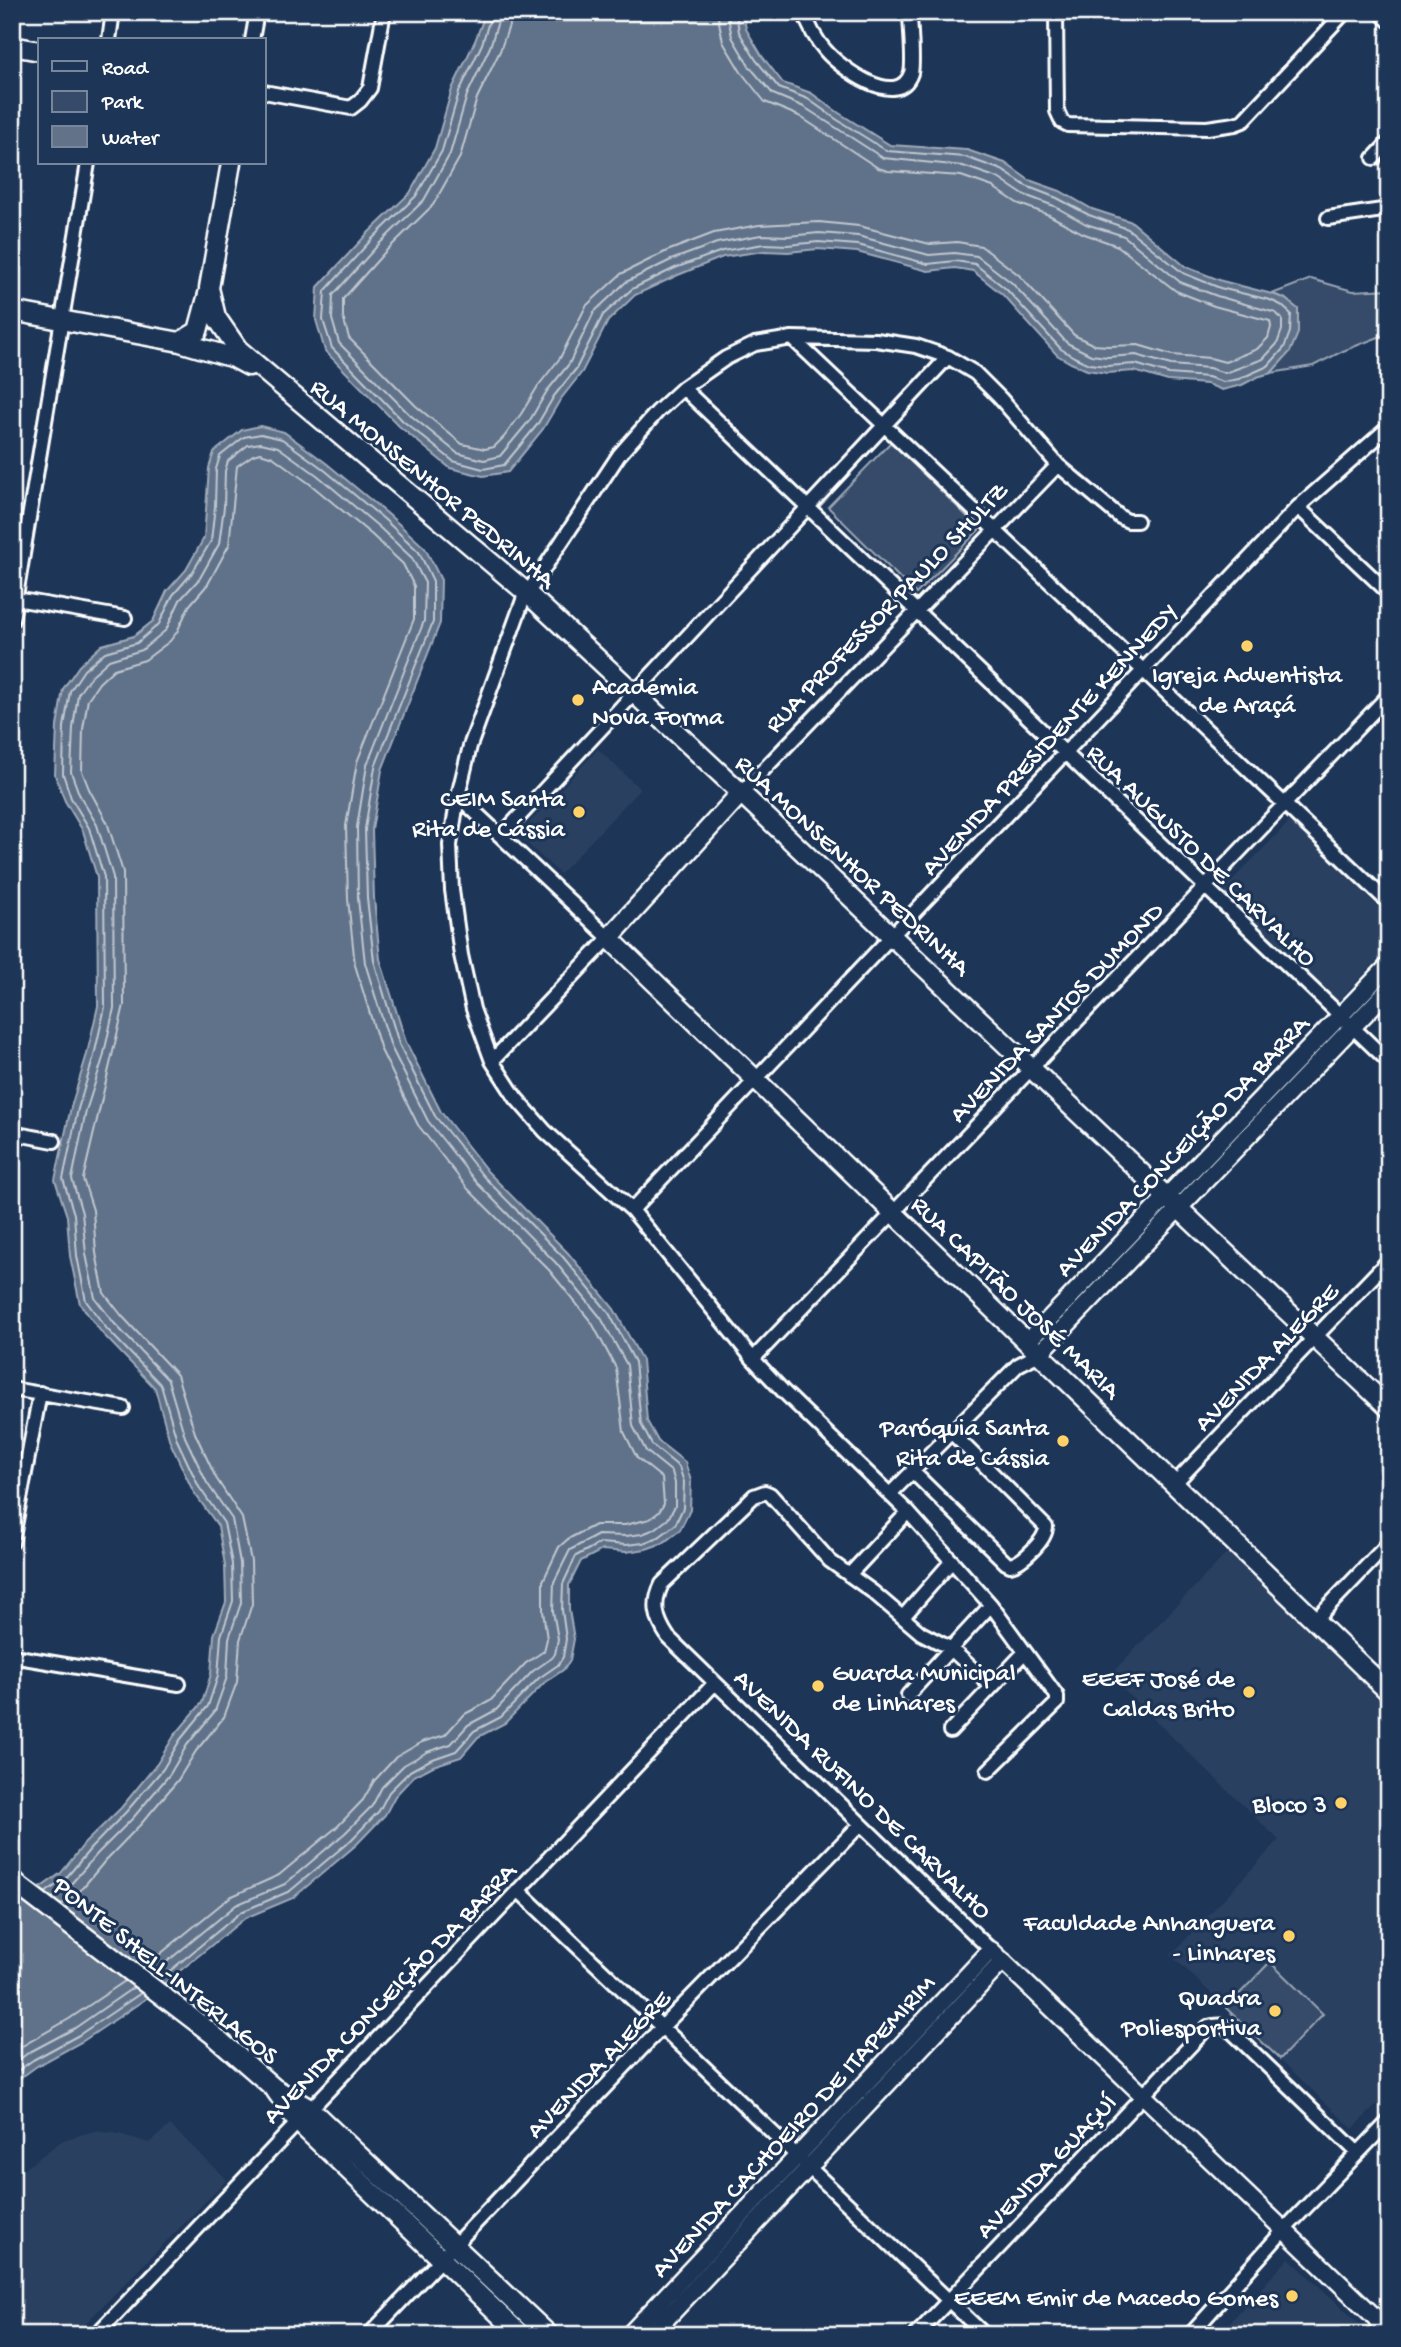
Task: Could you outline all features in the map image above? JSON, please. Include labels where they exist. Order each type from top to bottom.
[{"type":"main road","points":[[12,46],[38,51]]},
{"type":"main road","points":[[180,342],[198,331],[204,315],[231,164]]},
{"type":"main road","points":[[209,288],[216,317],[225,333],[238,349],[268,375]]},
{"type":"main road","points":[[12,312],[180,342],[234,359],[268,375]]},
{"type":"main road","name":"RUA MONSENHOR PEDRINHA","points":[[268,375],[527,593],[1389,1408]]},
{"type":"main road","name":"RUA PROFESSOR PAULO SHULTZ","points":[[609,938],[741,793]]},
{"type":"main road","name":"RUA CAPITÃO JOSÉ MARIA","points":[[609,938],[1389,1692]]},
{"type":"main road","name":"PONTE SHELL-INTERLAGOS","points":[[18,1885],[211,2033],[274,2088]]},
{"type":"main road","points":[[274,2088],[310,2109],[549,2335]]},
{"type":"main road","points":[[274,2088],[298,2122],[521,2335]]},
{"type":"street","points":[[108,38],[113,12]]},
{"type":"street","points":[[252,38],[257,12]]},
{"type":"street","points":[[266,92],[351,108],[360,102],[370,88],[384,12]]},
{"type":"street","points":[[804,12],[811,32],[843,68],[869,83],[886,88],[897,88],[911,72],[910,12]]},
{"type":"street","points":[[1056,12],[1057,111],[1062,122],[1068,125],[1207,128],[1243,121],[1345,12]]},
{"type":"street","points":[[1380,12],[1389,21]]},
{"type":"street","points":[[1374,158],[1389,142]]},
{"type":"street","points":[[12,620],[16,599],[15,584],[88,164]]},
{"type":"street","points":[[1328,218],[1389,209]]},
{"type":"street","points":[[792,338],[1389,903]]},
{"type":"street","points":[[988,1771],[1058,1699],[991,1605],[891,1493],[792,1400],[753,1359],[632,1210],[545,1131],[516,1098],[492,1061],[473,1009],[461,955],[452,890],[450,845],[470,746],[527,593],[619,455],[657,412],[683,388],[726,358],[755,344],[792,338],[876,340],[916,346],[948,357],[975,373],[1058,465],[1121,517],[1128,521],[1137,521]]},
{"type":"street","points":[[500,836],[948,357]]},
{"type":"street","name":"RUA AUGUSTO DE CARVALHO","points":[[683,388],[1389,1062]]},
{"type":"street","name":"AVENIDA PRESIDENTE KENNEDY","points":[[632,1210],[1298,507],[1389,427]]},
{"type":"street","name":"RUA PROFESSOR PAULO SHULTZ","points":[[741,793],[1058,465]]},
{"type":"street","points":[[1298,507],[1389,593]]},
{"type":"street","points":[[16,599],[125,618]]},
{"type":"street","name":"AVENIDA SANTOS DUMOND","points":[[753,1359],[1389,695]]},
{"type":"street","points":[[458,796],[609,938]]},
{"type":"street","name":"RUA PROFESSOR PAULO SHULTZ","points":[[492,1061],[609,938]]},
{"type":"street","name":"AVENIDA CONCEIÇÃO DA BARRA","points":[[891,1493],[1018,1365],[1172,1203],[1389,965]]},
{"type":"street","name":"AVENIDA CONCEIÇÃO DA BARRA","points":[[1172,1203],[1389,989]]},
{"type":"street","points":[[12,1133],[54,1141]]},
{"type":"street","name":"AVENIDA ALEGRE","points":[[1174,1484],[1389,1260]]},
{"type":"street","points":[[12,1389],[123,1408]]},
{"type":"street","points":[[12,1542],[40,1393]]},
{"type":"street","points":[[912,1471],[1010,1565],[1019,1562],[1046,1534],[1044,1524],[951,1432]]},
{"type":"street","name":"AVENIDA RUFINO DE CARVALHO","points":[[849,1575],[830,1561],[765,1492],[754,1496],[662,1584],[656,1596],[656,1609],[659,1623],[668,1637],[1143,2095],[1382,2321],[1386,2335]]},
{"type":"street","points":[[908,1512],[849,1575],[921,1633],[950,1648],[992,1687]]},
{"type":"street","points":[[1315,1620],[1389,1542]]},
{"type":"street","points":[[903,1617],[952,1561]]},
{"type":"street","points":[[908,1695],[991,1605]]},
{"type":"street","points":[[950,1731],[1025,1652]]},
{"type":"street","points":[[12,1656],[179,1684]]},
{"type":"street","name":"AVENIDA CONCEIÇÃO DA BARRA","points":[[97,2334],[715,1683]]},
{"type":"street","name":"AVENIDA ALEGRE","points":[[369,2335],[662,2027],[861,1824]]},
{"type":"street","points":[[518,1890],[985,2335]]},
{"type":"street","points":[[651,2335],[803,2162],[997,1955]]},
{"type":"street","name":"AVENIDA GUAÇUÍ","points":[[916,2335],[1208,2027],[1217,2025],[1230,2030],[1358,2153]]},
{"type":"street","points":[[1190,2335],[1284,2230],[1389,2120]]},
{"type":"street","name":"AVENIDA CACHOEIRO DE ITAPEMIRIM","points":[[629,2335],[803,2162]]},
{"type":"shaded area","name":"CEIM Santa Rita de Cássia","points":[[598,749],[640,789],[560,874],[518,835]]},
{"type":"shaded area","points":[[1290,821],[1389,917],[1389,948],[1337,1002],[1222,891]]},
{"type":"shaded area","points":[[1228,1552],[1389,1708],[1389,2092],[1353,2129],[1171,1955],[1279,1840],[1109,1676]]},
{"type":"shaded area","points":[[170,2125],[227,2180],[74,2335],[26,2335],[12,2322],[12,2178],[63,2140],[94,2131],[120,2134],[149,2143]]},
{"type":"shaded area","name":"EEEM Emir de Macedo Gomes","points":[[1289,2258],[1371,2335],[1218,2335]]},
{"type":"green space","points":[[1311,279],[1353,291],[1389,289],[1389,333],[1313,366],[1271,373],[1292,344],[1298,310],[1284,298],[1272,294]]},
{"type":"green space","points":[[891,442],[980,529],[916,594],[828,507]]},
{"type":"green space","name":"Quadra Poliesportiva","points":[[1270,1962],[1323,2014],[1280,2059],[1226,2008]]},
{"type":"water","points":[[486,12],[743,12],[746,29],[783,83],[811,93],[890,145],[967,150],[1005,163],[1029,180],[1060,191],[1092,209],[1132,222],[1186,267],[1222,281],[1284,298],[1298,309],[1298,333],[1290,352],[1271,373],[1222,390],[1207,384],[1168,381],[1134,371],[1107,373],[1087,370],[1071,363],[1057,355],[1002,294],[973,271],[955,268],[928,271],[857,252],[818,249],[764,251],[723,257],[635,295],[608,321],[582,372],[560,400],[543,429],[508,472],[483,476],[450,468],[399,426],[325,351],[316,320],[318,287],[410,193],[435,148],[452,89]]},
{"type":"water","points":[[260,426],[284,432],[389,515],[425,548],[441,580],[440,623],[382,770],[372,830],[374,898],[380,959],[406,1042],[441,1112],[488,1172],[568,1253],[614,1309],[642,1360],[647,1421],[658,1441],[685,1462],[691,1481],[690,1510],[680,1530],[663,1543],[626,1552],[602,1550],[581,1561],[569,1585],[569,1610],[574,1639],[570,1660],[563,1670],[544,1683],[505,1723],[478,1737],[461,1757],[433,1766],[414,1776],[395,1796],[385,1815],[356,1845],[293,1898],[245,1918],[144,2000],[12,2084],[12,1908],[61,1873],[85,1843],[121,1808],[202,1703],[211,1674],[214,1635],[226,1602],[225,1565],[218,1526],[193,1491],[170,1442],[155,1388],[102,1333],[80,1304],[70,1256],[67,1216],[55,1180],[98,1006],[97,877],[83,831],[65,801],[55,775],[57,726],[63,689],[79,666],[102,645],[134,636],[153,621],[167,591],[186,570],[204,538],[209,468],[214,452],[242,430]]},
{"type":"place","name":"Igreja Adventista de Araçá","points":[[1247,646]]},
{"type":"place","name":"Academia Nova Forma","points":[[578,700]]},
{"type":"place","name":"CEIM Santa Rita de Cássia","points":[[579,812]]},
{"type":"place","name":"Paróquia Santa Rita de Cássia","points":[[1063,1441]]},
{"type":"place","name":"Guarda Municipal de Linhares","points":[[818,1686]]},
{"type":"place","name":"EEEF José de Caldas Brito","points":[[1249,1692]]},
{"type":"place","name":"Bloco 3","points":[[1341,1803]]},
{"type":"place","name":"Faculdade Anhanguera - Linhares","points":[[1289,1936]]},
{"type":"place","name":"Quadra Poliesportiva","points":[[1275,2011]]},
{"type":"place","name":"EEEM Emir de Macedo Gomes","points":[[1292,2296]]}]
